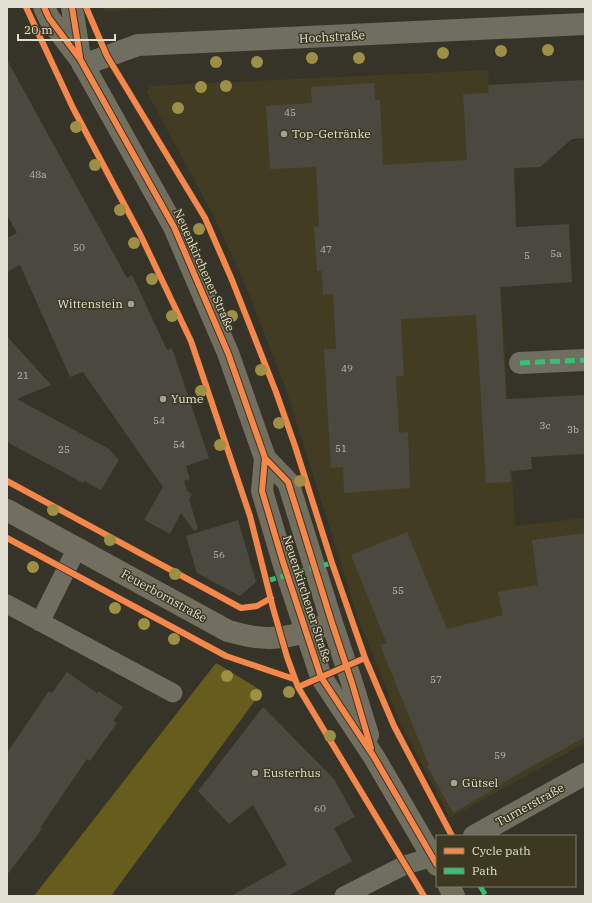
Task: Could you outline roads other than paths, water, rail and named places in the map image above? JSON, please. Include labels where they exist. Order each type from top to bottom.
[{"type":"main road","name":"Neuenkirchener Straße","points":[[44,7],[49,18],[82,62],[174,227],[228,353],[265,458],[288,482],[352,682],[374,758]]},
{"type":"main road","name":"Neuenkirchener Straße","points":[[72,7],[82,62]]},
{"type":"main road","name":"Neuenkirchener Straße","points":[[265,458],[262,491],[283,562],[321,677],[374,758],[436,859]]},
{"type":"main road","name":"Feuerbornstraße","points":[[7,510],[228,631],[256,637],[282,638],[332,623]]},
{"type":"main road","points":[[450,887],[454,896]]},
{"type":"street","name":"Hochstraße","points":[[82,62],[138,45],[585,24]]},
{"type":"street","points":[[520,363],[585,360]]},
{"type":"street","name":"Turnerstraße","points":[[476,835],[585,774]]},
{"type":"lane","points":[[40,622],[77,548]]},
{"type":"lane","points":[[7,604],[173,693]]},
{"type":"lane","points":[[344,896],[405,865],[436,859]]},
{"type":"place","name":"Top-Getränke","points":[[284,134]]},
{"type":"place","name":"Wittenstein","points":[[131,304]]},
{"type":"place","name":"Yume","points":[[163,399]]},
{"type":"place","name":"Eusterhus","points":[[255,773]]},
{"type":"place","name":"Gütsel","points":[[454,783]]}]
